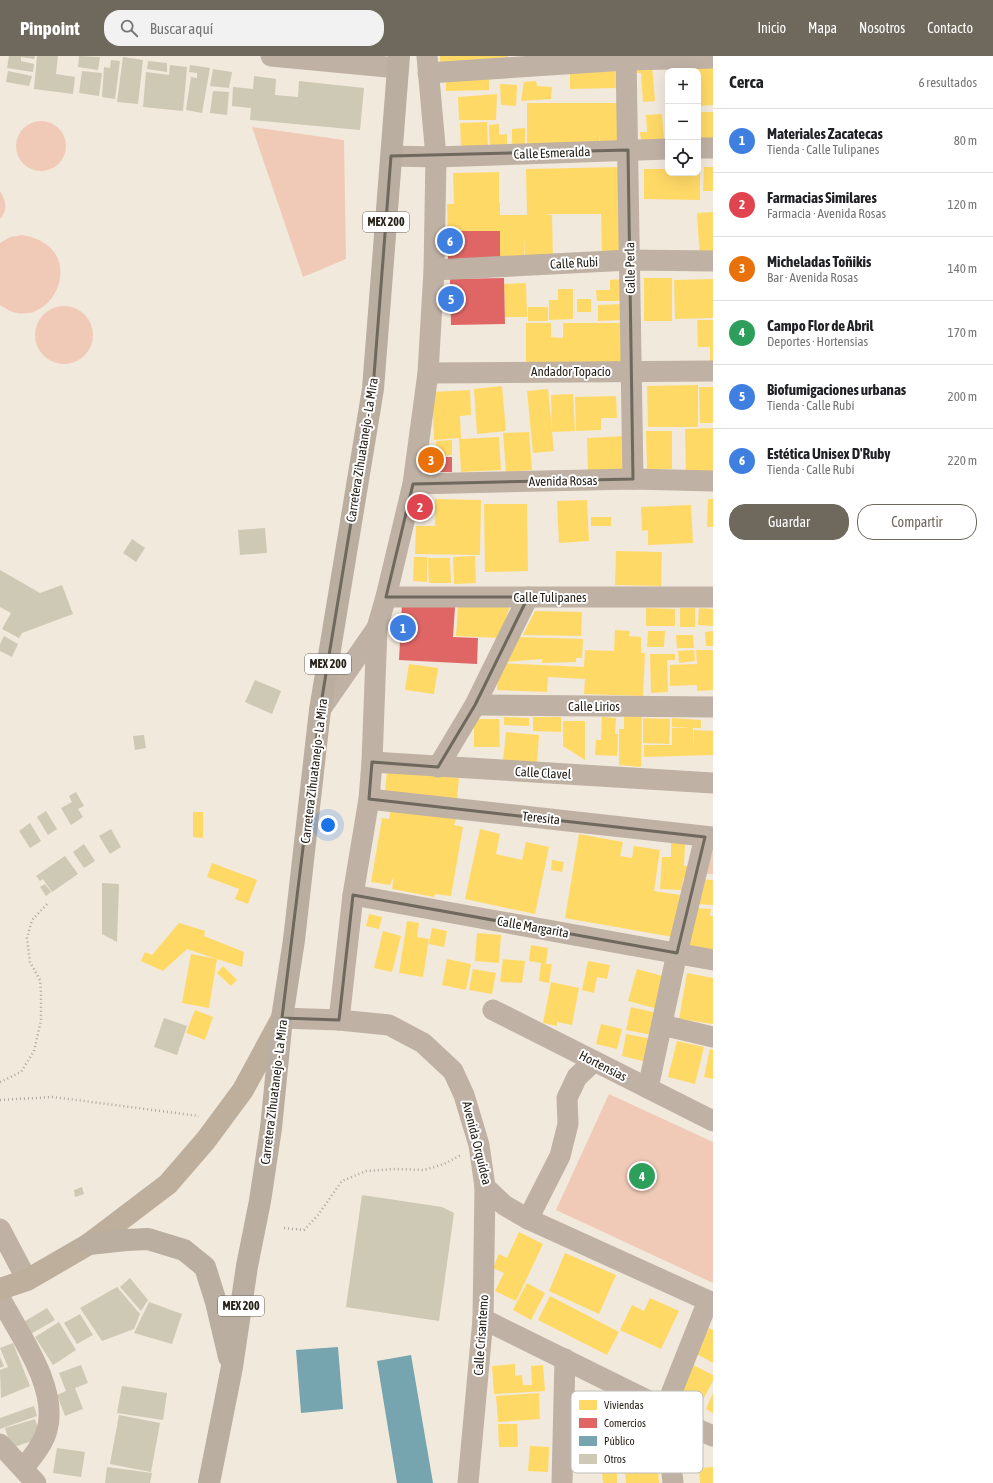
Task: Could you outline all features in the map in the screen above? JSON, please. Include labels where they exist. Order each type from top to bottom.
[{"type":"highway","name":"Carretera Zihuatanejo - La Mira","points":[[209,1483],[232,1367],[247,1266],[260,1202],[271,1128],[282,1018],[294,940],[320,710],[373,389],[399,62]]},
{"type":"highway","points":[[88,1244],[126,1240],[148,1240],[184,1250],[205,1267],[216,1302],[232,1367]]},
{"type":"main road","points":[[0,1289],[27,1280],[88,1244],[168,1184],[223,1119],[243,1090],[282,1018]]},
{"type":"street","points":[[271,56],[399,62]]},
{"type":"street","points":[[339,1020],[353,895],[369,799],[372,762],[377,628],[386,597],[413,484],[428,372],[434,270],[436,157],[428,64],[626,58],[713,58]]},
{"type":"street","name":"Calle Perla","points":[[626,58],[633,479]]},
{"type":"street","points":[[701,148],[713,148]]},
{"type":"street","name":"Calle Esmeralda","points":[[391,156],[436,157],[665,149]]},
{"type":"street","name":"Calle Rubí","points":[[434,270],[630,260],[713,261]]},
{"type":"street","name":"Andador Topacio","points":[[428,372],[713,371]]},
{"type":"street","name":"Avenida Rosas","points":[[413,484],[633,479],[713,481]]},
{"type":"street","name":"Calle Tulipanes","points":[[386,597],[713,597]]},
{"type":"street","points":[[438,767],[474,705],[528,597]]},
{"type":"street","points":[[320,710],[377,628]]},
{"type":"street","name":"Calle Lirios","points":[[474,705],[713,706]]},
{"type":"street","name":"Calle Clavel","points":[[372,762],[713,783]]},
{"type":"street","name":"Teresita","points":[[369,799],[709,837]]},
{"type":"street","points":[[648,1088],[677,953],[709,837]]},
{"type":"street","name":"Calle Margarita","points":[[353,895],[713,960]]},
{"type":"street","name":"Hortensias","points":[[493,1010],[713,1121]]},
{"type":"street","name":"Avenida Orquídea","points":[[282,1018],[339,1020],[389,1025],[423,1043],[453,1071],[464,1095],[479,1145],[485,1187],[504,1204],[528,1219],[710,1302]]},
{"type":"street","points":[[662,1025],[713,1038]]},
{"type":"street","points":[[528,1219],[560,1156],[568,1124],[567,1098],[577,1077],[594,1061]]},
{"type":"street","name":"Calle Crisantemo","points":[[468,1483],[483,1319],[485,1187]]},
{"type":"street","points":[[0,1228],[27,1280]]},
{"type":"street","points":[[0,1298],[44,1378],[49,1402],[47,1430],[38,1449],[29,1476],[0,1444]]},
{"type":"street","points":[[673,1391],[710,1302]]},
{"type":"street","points":[[483,1319],[629,1391]]},
{"type":"street","points":[[562,1483],[564,1359]]},
{"type":"street","points":[[703,1432],[713,1436]]},
{"type":"street","points":[[672,1473],[673,1483]]},
{"type":"path","points":[[0,1082],[21,1072],[34,1051],[41,1020],[41,994],[40,980],[30,962],[27,938],[32,920],[49,902]]},
{"type":"path","points":[[0,1100],[53,1097],[223,1119]]},
{"type":"path","points":[[284,1228],[304,1230],[342,1182],[366,1171],[395,1168],[424,1170],[444,1164],[479,1145]]},
{"type":"highlighted area","points":[[628,150],[633,479],[413,484],[386,597],[528,597],[475,705],[438,767],[372,762],[369,799],[705,837],[677,953],[353,895],[339,1020],[282,1018],[320,710],[373,389],[391,156]]},
{"type":"shaded area","points":[[46,121],[51,122],[59,128],[65,136],[65,156],[59,164],[51,170],[36,171],[31,170],[23,164],[17,156],[16,141],[17,136],[23,128],[31,122]]},
{"type":"shaded area","points":[[252,127],[344,140],[346,259],[303,277]]},
{"type":"shaded area","points":[[0,191],[4,198],[5,209],[3,216],[0,219]]},
{"type":"shaded area","points":[[22,235],[44,243],[57,256],[60,272],[57,288],[48,302],[35,311],[18,313],[0,305],[0,243],[10,237]]},
{"type":"shaded area","points":[[58,306],[70,306],[85,314],[93,329],[93,341],[85,356],[70,364],[58,364],[43,356],[35,341],[35,329],[43,314]]},
{"type":"shaded area","points":[[713,843],[713,874],[704,874]]},
{"type":"shaded area","points":[[609,1094],[713,1142],[713,1283],[556,1210]]},
{"type":"building: Viviendas","points":[[440,56],[508,56],[508,57],[440,64]]},
{"type":"building: Viviendas","points":[[688,64],[688,68],[678,68],[677,65]]},
{"type":"building: Viviendas","points":[[713,64],[713,105],[701,106],[701,68],[690,68],[690,66]]},
{"type":"building: Viviendas","points":[[615,65],[616,88],[570,89],[570,66]]},
{"type":"building: Viviendas","points":[[652,66],[655,101],[643,102],[641,73],[636,73],[635,67]]},
{"type":"building: Viviendas","points":[[489,72],[489,90],[446,91],[446,75]]},
{"type":"building: Viviendas","points":[[536,81],[537,86],[552,87],[551,99],[521,101],[524,82]]},
{"type":"building: Viviendas","points":[[500,84],[517,85],[516,106],[501,105]]},
{"type":"building: Viviendas","points":[[497,94],[496,120],[459,120],[458,97]]},
{"type":"building: Viviendas","points":[[527,103],[620,103],[620,143],[600,144],[599,133],[599,144],[527,144]]},
{"type":"building: Viviendas","points":[[701,112],[713,112],[713,141],[701,141]]},
{"type":"building: Viviendas","points":[[662,114],[664,140],[641,142],[640,132],[647,132],[646,115]]},
{"type":"building: Viviendas","points":[[487,122],[488,147],[461,149],[460,123]]},
{"type":"building: Viviendas","points":[[499,124],[499,135],[507,134],[507,148],[490,149],[489,125]]},
{"type":"building: Viviendas","points":[[525,128],[525,148],[512,148],[512,129]]},
{"type":"building: Viviendas","points":[[621,167],[623,256],[602,256],[601,214],[544,214],[552,215],[553,260],[525,261],[524,238],[524,261],[500,261],[500,231],[448,231],[447,204],[454,204],[453,173],[499,172],[499,203],[463,204],[500,203],[500,215],[527,215],[526,169]]},
{"type":"building: Viviendas","points":[[704,167],[713,167],[713,191],[703,191]]},
{"type":"building: Viviendas","points":[[644,169],[665,169],[665,176],[700,176],[700,200],[644,199]]},
{"type":"building: Viviendas","points":[[713,212],[713,259],[700,260],[697,213]]},
{"type":"building: Viviendas","points":[[644,278],[672,278],[672,321],[644,321]]},
{"type":"building: Viviendas","points":[[623,279],[623,301],[597,301],[596,290],[610,290],[610,280]]},
{"type":"building: Viviendas","points":[[713,279],[713,318],[675,319],[674,280]]},
{"type":"building: Viviendas","points":[[526,283],[527,317],[505,317],[504,284]]},
{"type":"building: Viviendas","points":[[558,289],[573,289],[573,319],[549,320],[549,300],[558,300]]},
{"type":"building: Viviendas","points":[[577,299],[591,299],[591,312],[577,312]]},
{"type":"building: Viviendas","points":[[624,304],[624,320],[598,321],[598,305]]},
{"type":"building: Viviendas","points":[[528,307],[548,307],[548,321],[528,321]]},
{"type":"building: Viviendas","points":[[697,320],[713,320],[713,363],[710,363],[710,347],[698,347]]},
{"type":"building: Viviendas","points":[[526,323],[551,323],[551,337],[563,338],[563,323],[625,323],[626,368],[526,368]]},
{"type":"building: Viviendas","points":[[698,385],[698,427],[648,427],[647,386]]},
{"type":"building: Viviendas","points":[[502,386],[506,431],[477,434],[474,389]]},
{"type":"building: Viviendas","points":[[699,387],[713,387],[713,423],[700,423]]},
{"type":"building: Viviendas","points":[[548,389],[552,430],[551,395],[573,394],[575,431],[552,432],[554,451],[533,453],[527,391]]},
{"type":"building: Viviendas","points":[[470,390],[471,415],[460,416],[461,439],[499,437],[501,470],[461,472],[459,438],[434,440],[432,392]]},
{"type":"building: Viviendas","points":[[616,396],[617,418],[601,418],[601,430],[576,431],[575,397]]},
{"type":"building: Viviendas","points":[[713,428],[713,473],[686,474],[685,429]]},
{"type":"building: Viviendas","points":[[646,431],[672,431],[672,469],[647,469]]},
{"type":"building: Viviendas","points":[[529,432],[532,470],[506,472],[503,433]]},
{"type":"building: Viviendas","points":[[625,436],[627,470],[588,471],[587,438]]},
{"type":"building: Viviendas","points":[[452,440],[452,455],[437,456],[436,441]]},
{"type":"building: Viviendas","points":[[435,499],[481,500],[480,555],[415,554],[416,526],[435,526]]},
{"type":"building: Viviendas","points":[[708,499],[713,499],[713,527],[707,527]]},
{"type":"building: Viviendas","points":[[587,500],[589,541],[559,543],[557,501]]},
{"type":"building: Viviendas","points":[[484,504],[527,504],[528,571],[485,572]]},
{"type":"building: Viviendas","points":[[691,505],[693,543],[648,545],[648,530],[642,531],[641,507]]},
{"type":"building: Viviendas","points":[[591,517],[611,517],[611,526],[591,526]]},
{"type":"building: Viviendas","points":[[616,551],[662,552],[661,586],[615,585]]},
{"type":"building: Viviendas","points":[[475,556],[476,583],[454,584],[453,557]]},
{"type":"building: Viviendas","points":[[414,557],[427,557],[427,582],[413,581]]},
{"type":"building: Viviendas","points":[[428,558],[450,558],[451,583],[429,583]]},
{"type":"building: Viviendas","points":[[458,606],[510,606],[499,638],[456,636]]},
{"type":"building: Viviendas","points":[[646,608],[675,609],[675,626],[646,626]]},
{"type":"building: Viviendas","points":[[680,608],[695,608],[695,627],[680,627]]},
{"type":"building: Viviendas","points":[[699,608],[713,609],[713,626],[698,625]]},
{"type":"building: Viviendas","points":[[535,611],[582,612],[581,636],[523,635]]},
{"type":"building: Viviendas","points":[[615,630],[630,631],[629,636],[641,637],[641,653],[645,653],[643,696],[584,694],[585,679],[548,677],[547,692],[497,690],[498,663],[584,667],[585,650],[614,651]]},
{"type":"building: Viviendas","points":[[648,631],[665,631],[664,647],[647,647]]},
{"type":"building: Viviendas","points":[[713,631],[713,646],[706,646],[705,632]]},
{"type":"building: Viviendas","points":[[676,635],[693,635],[694,648],[677,648]]},
{"type":"building: Viviendas","points":[[517,637],[583,639],[582,658],[576,658],[576,662],[542,663],[542,659],[506,662]]},
{"type":"building: Viviendas","points":[[694,650],[695,661],[679,663],[678,651]]},
{"type":"building: Viviendas","points":[[696,650],[713,650],[713,690],[697,691],[697,685],[670,686],[670,665],[697,664]]},
{"type":"building: Viviendas","points":[[650,654],[675,654],[675,660],[667,660],[668,692],[651,693]]},
{"type":"building: Viviendas","points":[[409,664],[438,668],[434,694],[405,690]]},
{"type":"building: Viviendas","points":[[624,715],[642,716],[641,767],[619,765],[619,729],[624,729]]},
{"type":"building: Viviendas","points":[[504,717],[529,718],[529,726],[504,725]]},
{"type":"building: Viviendas","points":[[533,717],[561,717],[561,732],[533,731]]},
{"type":"building: Viviendas","points":[[602,717],[616,718],[615,734],[618,734],[617,756],[595,755],[596,740],[601,740]]},
{"type":"building: Viviendas","points":[[643,718],[670,719],[669,744],[643,743]]},
{"type":"building: Viviendas","points":[[672,718],[701,720],[701,728],[693,728],[693,749],[694,730],[713,731],[713,755],[644,757],[644,745],[672,745],[672,728],[691,728],[672,727]]},
{"type":"building: Viviendas","points":[[474,719],[499,719],[500,747],[474,747]]},
{"type":"building: Viviendas","points":[[563,721],[585,721],[585,760],[563,746]]},
{"type":"building: Viviendas","points":[[506,732],[539,735],[537,765],[503,761]]},
{"type":"building: Viviendas","points":[[387,770],[459,778],[457,800],[385,792]]},
{"type":"building: Viviendas","points":[[391,807],[456,819],[454,825],[463,827],[451,896],[435,894],[434,897],[392,889],[394,876],[390,885],[371,882],[382,818],[389,819]]},
{"type":"building: Viviendas","points":[[193,812],[203,812],[203,838],[193,837]]},
{"type":"building: Viviendas","points":[[480,829],[500,834],[496,854],[522,860],[526,842],[549,847],[535,914],[465,899]]},
{"type":"building: Viviendas","points":[[579,834],[623,842],[620,856],[632,858],[634,846],[660,850],[654,891],[680,895],[673,937],[565,918]]},
{"type":"building: Viviendas","points":[[671,843],[685,843],[684,866],[691,866],[691,878],[683,878],[682,890],[660,889],[662,857],[671,857]]},
{"type":"building: Viviendas","points":[[552,860],[564,862],[562,872],[551,870]]},
{"type":"building: Viviendas","points":[[212,863],[257,880],[248,904],[235,899],[239,889],[207,877]]},
{"type":"building: Viviendas","points":[[696,879],[713,880],[713,905],[696,904]]},
{"type":"building: Viviendas","points":[[692,908],[711,909],[710,916],[713,916],[713,950],[689,948]]},
{"type":"building: Viviendas","points":[[369,914],[382,917],[379,929],[366,926]]},
{"type":"building: Viviendas","points":[[407,921],[419,923],[417,937],[429,939],[423,977],[399,973]]},
{"type":"building: Viviendas","points":[[179,923],[205,931],[204,936],[244,952],[242,967],[187,949],[163,971],[141,961],[145,952],[152,955]]},
{"type":"building: Viviendas","points":[[432,928],[447,931],[444,947],[429,944]]},
{"type":"building: Viviendas","points":[[383,931],[401,936],[392,972],[374,968]]},
{"type":"building: Viviendas","points":[[477,933],[501,935],[499,963],[475,961]]},
{"type":"building: Viviendas","points":[[531,945],[548,948],[546,964],[552,964],[549,983],[539,981],[541,963],[529,961]]},
{"type":"building: Viviendas","points":[[191,954],[217,959],[209,1008],[182,1003]]},
{"type":"building: Viviendas","points":[[447,959],[471,964],[466,990],[442,985]]},
{"type":"building: Viviendas","points":[[503,959],[525,961],[522,983],[500,982]]},
{"type":"building: Viviendas","points":[[588,961],[610,965],[607,979],[597,977],[594,993],[582,990]]},
{"type":"building: Viviendas","points":[[223,966],[237,980],[231,986],[217,973]]},
{"type":"building: Viviendas","points":[[473,969],[496,973],[492,994],[469,990]]},
{"type":"building: Viviendas","points":[[637,969],[666,977],[658,1009],[628,1001]]},
{"type":"building: Viviendas","points":[[687,973],[713,978],[713,1024],[679,1019]]},
{"type":"building: Viviendas","points":[[551,982],[579,988],[572,1025],[557,1022],[557,1026],[543,1023]]},
{"type":"building: Viviendas","points":[[631,1007],[657,1013],[652,1035],[626,1030]]},
{"type":"building: Viviendas","points":[[195,1010],[213,1017],[205,1040],[186,1033]]},
{"type":"building: Viviendas","points":[[601,1024],[622,1029],[617,1049],[596,1044]]},
{"type":"building: Viviendas","points":[[626,1034],[652,1039],[647,1062],[622,1056]]},
{"type":"building: Viviendas","points":[[677,1041],[704,1047],[695,1084],[668,1077]]},
{"type":"building: Viviendas","points":[[710,1049],[713,1050],[713,1079],[704,1077]]},
{"type":"building: Viviendas","points":[[519,1232],[543,1244],[516,1301],[495,1291],[504,1273],[493,1268],[499,1254],[507,1258]]},
{"type":"building: Viviendas","points":[[565,1253],[616,1275],[599,1314],[549,1291]]},
{"type":"building: Viviendas","points":[[527,1283],[545,1293],[531,1320],[513,1310]]},
{"type":"building: Viviendas","points":[[550,1296],[619,1332],[607,1355],[538,1320]]},
{"type":"building: Viviendas","points":[[650,1298],[679,1311],[661,1349],[620,1330],[632,1305],[644,1311]]},
{"type":"building: Viviendas","points":[[709,1328],[713,1330],[713,1363],[695,1353]]},
{"type":"building: Viviendas","points":[[515,1364],[515,1376],[522,1375],[523,1385],[532,1385],[531,1366],[543,1365],[545,1391],[494,1394],[492,1366]]},
{"type":"building: Viviendas","points":[[693,1365],[713,1375],[713,1381],[703,1400],[703,1391],[679,1391]]},
{"type":"building: Viviendas","points":[[539,1393],[540,1419],[498,1422],[496,1396]]},
{"type":"building: Viviendas","points":[[713,1393],[713,1413],[706,1409]]},
{"type":"building: Viviendas","points":[[498,1424],[517,1424],[518,1447],[499,1447]]},
{"type":"building: Viviendas","points":[[530,1446],[549,1447],[548,1472],[528,1471]]},
{"type":"building: Viviendas","points":[[713,1467],[713,1483],[700,1483],[699,1473],[703,1473],[703,1468]]},
{"type":"building: Viviendas","points":[[602,1473],[617,1473],[617,1483],[603,1483]]},
{"type":"building: Viviendas","points":[[625,1473],[658,1473],[659,1483],[626,1483]]},
{"type":"building: Comercios","points":[[448,231],[500,231],[500,260],[448,261]]},
{"type":"building: Comercios","points":[[504,278],[505,324],[451,325],[450,279]]},
{"type":"building: Comercios","points":[[426,457],[452,457],[452,472],[427,472]]},
{"type":"building: Comercios","points":[[402,603],[455,607],[453,637],[478,638],[477,664],[399,660]]},
{"type":"building: Público","points":[[338,1347],[343,1409],[301,1413],[296,1350]]},
{"type":"building: Público","points":[[411,1355],[433,1483],[397,1483],[377,1361]]},
{"type":"building: Otros","points":[[9,56],[35,56],[34,59],[21,57],[21,61],[34,64],[33,72],[7,68]]},
{"type":"building: Otros","points":[[37,56],[58,56],[56,74],[75,77],[73,94],[34,89]]},
{"type":"building: Otros","points":[[79,56],[100,57],[98,70],[78,67]]},
{"type":"building: Otros","points":[[123,57],[143,60],[138,104],[117,102]]},
{"type":"building: Otros","points":[[111,60],[120,61],[115,99],[102,97],[104,67],[110,68]]},
{"type":"building: Otros","points":[[148,61],[167,63],[167,72],[147,69]]},
{"type":"building: Otros","points":[[170,65],[187,67],[183,111],[143,107],[146,72],[169,75]]},
{"type":"building: Otros","points":[[190,65],[210,68],[202,113],[186,110],[191,77],[197,78],[197,73],[189,72]]},
{"type":"building: Otros","points":[[213,69],[232,72],[229,88],[210,86]]},
{"type":"building: Otros","points":[[8,71],[32,76],[29,86],[6,82]]},
{"type":"building: Otros","points":[[82,71],[102,73],[99,96],[79,93]]},
{"type":"building: Otros","points":[[254,76],[276,79],[275,95],[298,97],[299,81],[364,88],[360,130],[250,120],[251,108],[232,106],[233,87],[253,89]]},
{"type":"building: Otros","points":[[213,91],[229,92],[227,115],[210,113]]},
{"type":"building: Otros","points":[[265,528],[267,553],[240,555],[238,530]]},
{"type":"building: Otros","points":[[132,539],[145,548],[136,562],[123,553]]},
{"type":"building: Otros","points":[[0,570],[40,593],[62,585],[73,614],[22,633],[19,638],[2,629],[11,613],[0,607]]},
{"type":"building: Otros","points":[[4,636],[18,644],[12,657],[0,651],[0,644]]},
{"type":"building: Otros","points":[[255,680],[281,691],[272,714],[245,702]]},
{"type":"building: Otros","points":[[144,735],[146,748],[135,750],[133,736]]},
{"type":"building: Otros","points":[[76,792],[84,806],[78,809],[83,817],[71,825],[61,808],[72,802],[69,796]]},
{"type":"building: Otros","points":[[46,811],[57,829],[48,835],[37,817]]},
{"type":"building: Otros","points":[[30,823],[41,841],[30,848],[19,831]]},
{"type":"building: Otros","points":[[111,829],[121,847],[110,854],[99,836]]},
{"type":"building: Otros","points":[[84,844],[95,861],[84,868],[73,852]]},
{"type":"building: Otros","points":[[65,856],[78,874],[52,892],[43,879],[40,881],[36,876]]},
{"type":"building: Otros","points":[[102,883],[119,884],[117,942],[102,934]]},
{"type":"building: Otros","points":[[45,884],[51,892],[46,896],[40,887]]},
{"type":"building: Otros","points":[[164,1018],[187,1026],[177,1055],[154,1047]]},
{"type":"building: Otros","points":[[82,1187],[84,1194],[75,1197],[74,1190]]},
{"type":"building: Otros","points":[[362,1195],[442,1207],[454,1213],[439,1321],[346,1307]]},
{"type":"building: Otros","points":[[130,1278],[148,1300],[141,1311],[120,1287]]},
{"type":"building: Otros","points":[[117,1287],[140,1314],[134,1329],[102,1341],[80,1308]]},
{"type":"building: Otros","points":[[149,1302],[182,1314],[172,1344],[134,1333]]},
{"type":"building: Otros","points":[[47,1308],[55,1320],[29,1335],[22,1323]]},
{"type":"building: Otros","points":[[80,1314],[93,1335],[77,1344],[64,1323]]},
{"type":"building: Otros","points":[[59,1322],[76,1350],[53,1365],[35,1337]]},
{"type":"building: Otros","points":[[13,1343],[30,1386],[1,1398],[0,1370],[8,1367],[0,1348]]},
{"type":"building: Otros","points":[[0,1357],[4,1366],[0,1368]]},
{"type":"building: Otros","points":[[81,1365],[88,1383],[75,1388],[83,1409],[65,1416],[57,1395],[66,1391],[59,1373]]},
{"type":"building: Otros","points":[[122,1386],[167,1393],[163,1420],[117,1413]]},
{"type":"building: Otros","points":[[34,1406],[37,1416],[0,1429],[0,1418]]},
{"type":"building: Otros","points":[[119,1415],[160,1423],[151,1472],[110,1464]]},
{"type":"building: Otros","points":[[35,1419],[41,1438],[11,1448],[5,1428]]},
{"type":"building: Otros","points":[[57,1448],[85,1452],[81,1477],[53,1473]]},
{"type":"building: Otros","points":[[107,1467],[152,1473],[150,1483],[105,1483]]},
{"type":"place","name":"Estética Unisex D'Ruby","points":[[450,241]]},
{"type":"place","name":"Biofumigaciones urbanas","points":[[451,299]]},
{"type":"place","name":"Micheladas Toñikis","points":[[431,460]]},
{"type":"place","name":"Farmacias Similares","points":[[420,507]]},
{"type":"place","name":"Materiales Zacatecas","points":[[403,628]]},
{"type":"place","name":"Campo Flor de Abril","points":[[642,1176]]}]
